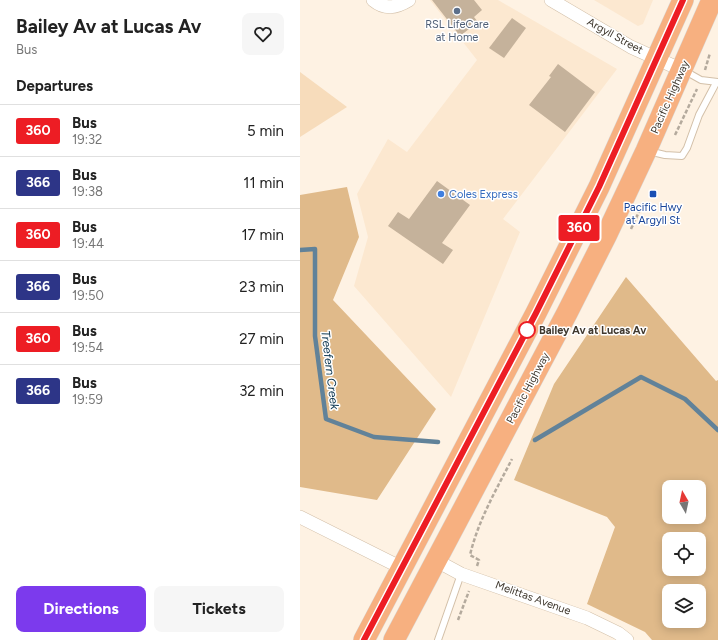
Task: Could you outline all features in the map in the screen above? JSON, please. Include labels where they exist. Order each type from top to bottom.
[{"type":"highway","points":[[364,640],[536,313],[599,187],[683,0]]},
{"type":"highway","name":"Pacific Highway","points":[[394,640],[437,561],[606,236],[646,151],[712,0]]},
{"type":"street","points":[[373,0],[380,5],[391,7],[401,5],[410,0]]},
{"type":"street","name":"Argyll Street","points":[[550,0],[631,47],[682,70]]},
{"type":"street","points":[[300,517],[402,568]]},
{"type":"street","name":"Melittas Avenue","points":[[437,561],[461,574],[587,618],[618,633],[627,640]]},
{"type":"lane","points":[[646,151],[665,155],[682,156],[687,148],[699,115],[717,82],[701,80],[682,70]]},
{"type":"lane","points":[[438,640],[461,574]]},
{"type":"path","points":[[455,627],[468,594]]},
{"type":"shaded area","points":[[430,0],[498,0],[617,69],[503,219],[520,232],[451,397],[354,286],[368,237],[357,194],[388,139],[407,152],[477,60]]},
{"type":"shaded area","points":[[594,0],[653,0],[643,24],[638,26]]},
{"type":"shaded area","points":[[300,72],[347,107],[300,137]]},
{"type":"shaded area","points":[[347,187],[359,237],[333,300],[436,409],[377,500],[300,487],[300,195]]},
{"type":"shaded area","points":[[626,277],[716,381],[718,380],[718,640],[652,640],[645,632],[587,604],[615,527],[607,517],[514,480],[554,384]]},
{"type":"building","points":[[432,0],[474,0],[482,10],[474,17],[478,22],[460,36]]},
{"type":"building","points":[[512,18],[526,28],[504,58],[489,48]]},
{"type":"building","points":[[558,64],[595,92],[565,132],[529,105],[551,77],[549,76]]},
{"type":"building","points":[[437,181],[470,205],[442,243],[453,250],[443,264],[388,226],[398,212],[409,219]]},
{"type":"waterway","name":"Treefern Creek","points":[[300,250],[315,249],[315,336],[326,419],[374,437],[438,442]]},
{"type":"waterway","points":[[535,440],[641,377],[685,399],[718,430]]},
{"type":"bus line","name":"360","points":[[364,640],[536,313],[599,187],[683,0]]},
{"type":"place","name":"RSL LifeCare at Home","points":[[457,11]]},
{"type":"place","name":"Coles Express","points":[[441,194]]},
{"type":"place","name":"Pacific Hwy at Argyll St","points":[[653,194]]},
{"type":"place","name":"Bailey Av at Lucas Av","points":[[527,330]]}]
